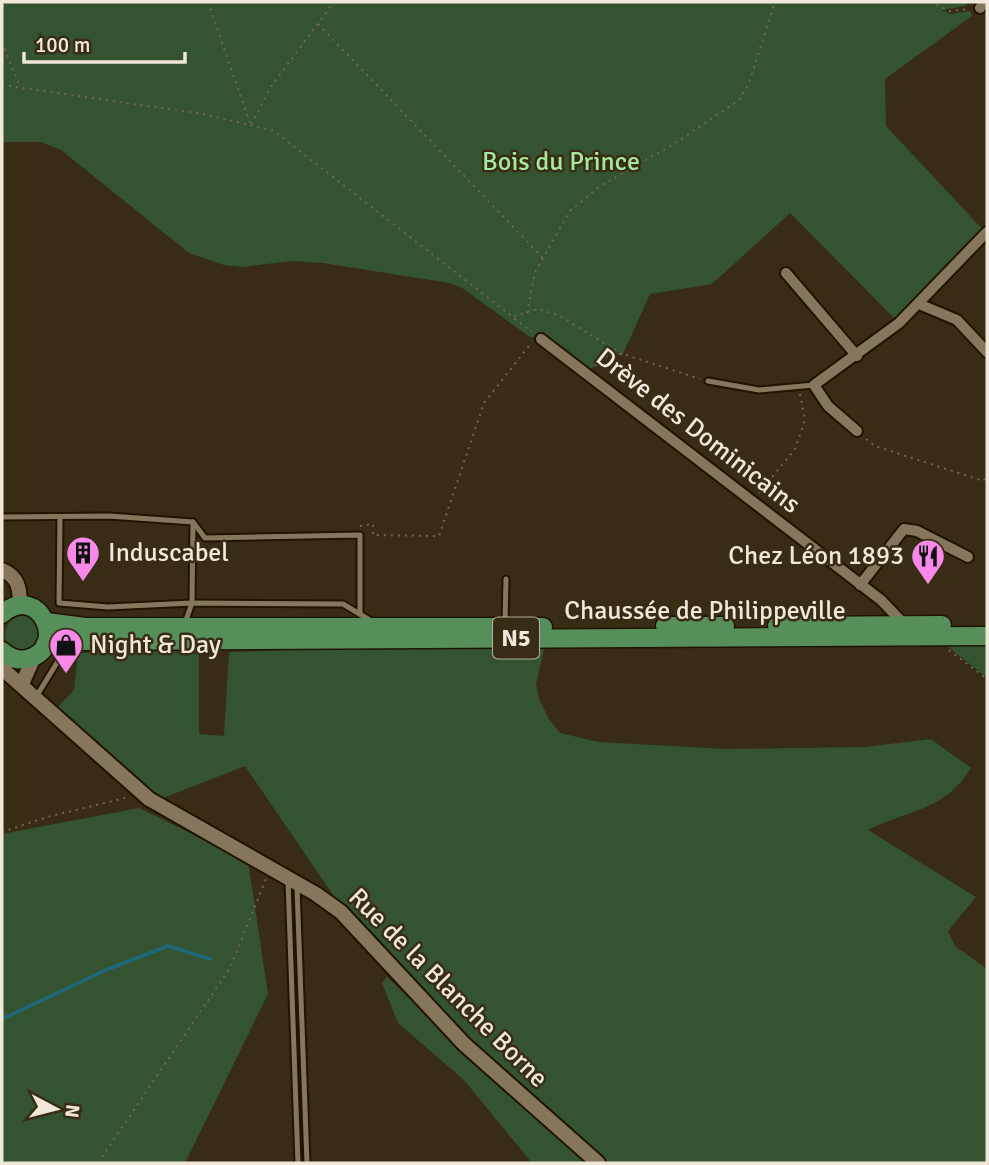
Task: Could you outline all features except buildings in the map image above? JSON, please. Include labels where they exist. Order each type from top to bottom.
[{"type":"main road","points":[[2,614],[20,605]]},
{"type":"main road","name":"N5","points":[[20,605],[36,610],[47,622]]},
{"type":"main road","points":[[47,622],[49,652]]},
{"type":"main road","name":"Chaussée de Philippeville","points":[[47,622],[85,627],[183,628],[987,624]]},
{"type":"main road","name":"Chaussée de Philippeville","points":[[49,652],[76,640],[987,636]]},
{"type":"main road","name":"N5","points":[[2,652],[19,660],[49,652]]},
{"type":"street","points":[[857,431],[828,406],[814,385],[857,356],[919,304],[987,232]]},
{"type":"street","points":[[786,273],[857,356]]},
{"type":"street","points":[[919,304],[957,320],[987,352]]},
{"type":"street","name":"Drève des Dominicains","points":[[541,339],[860,584],[904,624]]},
{"type":"street","points":[[860,584],[904,529],[917,531],[968,557]]},
{"type":"street","points":[[2,570],[15,579],[19,587],[20,605]]},
{"type":"street","points":[[22,684],[49,652]]},
{"type":"street","name":"Rue de la Blanche Borne","points":[[2,664],[6,673],[22,684],[143,793],[175,815],[293,880],[341,912],[464,1044],[597,1163]]},
{"type":"lane","points":[[708,381],[759,390],[814,385]]},
{"type":"lane","points":[[2,517],[109,516],[193,522],[205,538],[360,535],[360,613]]},
{"type":"lane","points":[[60,517],[59,603],[108,607],[192,603],[343,604],[378,627]]},
{"type":"lane","points":[[183,628],[192,603],[193,522]]},
{"type":"lane","points":[[505,626],[506,579]]},
{"type":"lane","points":[[36,697],[49,652]]},
{"type":"lane","points":[[293,880],[298,1163]]},
{"type":"lane","points":[[293,880],[307,1163]]},
{"type":"path","points":[[2,7],[6,2]]},
{"type":"path","points":[[208,2],[251,126]]},
{"type":"path","points":[[251,126],[271,88],[334,2]]},
{"type":"path","points":[[527,313],[535,272],[570,211],[600,186],[674,144],[739,100],[750,83],[775,2]]},
{"type":"path","points":[[930,2],[950,11],[982,5]]},
{"type":"path","points":[[318,24],[542,258]]},
{"type":"path","points":[[2,42],[20,87]]},
{"type":"path","points":[[2,85],[204,114],[275,131],[537,336],[480,413],[439,536],[373,535],[373,524],[360,524],[360,535]]},
{"type":"path","points":[[512,317],[538,309],[560,316],[623,354],[708,381]]},
{"type":"path","points":[[585,373],[609,355],[623,354]]},
{"type":"path","points":[[751,501],[794,449],[805,420],[800,386]]},
{"type":"path","points":[[857,431],[875,446],[983,481],[987,485]]},
{"type":"path","points":[[983,481],[987,476]]},
{"type":"path","points":[[931,637],[987,679]]},
{"type":"path","points":[[2,832],[47,817],[143,793]]},
{"type":"path","points":[[98,1163],[230,968],[271,868]]},
{"type":"green space","name":"Bois du Prince","points":[[2,2],[968,2],[965,6],[942,10],[951,14],[970,11],[972,16],[885,79],[886,126],[986,233],[899,323],[790,213],[712,284],[650,294],[623,354],[609,355],[585,373],[550,340],[530,337],[462,288],[449,283],[323,263],[292,261],[242,267],[224,265],[189,253],[61,150],[41,142],[2,142]]},
{"type":"green space","points":[[23,616],[36,621],[41,634],[36,647],[23,652],[10,647],[5,634],[10,621]]},
{"type":"green space","points":[[987,643],[987,678],[945,644]]},
{"type":"green space","points":[[544,649],[536,684],[539,699],[549,719],[560,733],[598,742],[724,749],[865,747],[931,739],[971,768],[961,782],[938,801],[868,830],[976,897],[948,931],[955,946],[987,969],[987,1163],[604,1163],[426,1000],[335,898],[245,766],[158,800],[56,709],[74,690],[78,653],[149,651],[199,654],[199,734],[224,736],[229,652]]},
{"type":"green space","points":[[139,808],[248,861],[268,994],[185,1163],[2,1163],[2,834]]},
{"type":"green space","points":[[387,977],[479,1065],[591,1163],[532,1163],[464,1080],[398,1023],[382,983]]},
{"type":"waterway","points":[[2,1019],[106,970],[168,946],[210,959]]},
{"type":"place","name":"Induscabel","points":[[83,583]]},
{"type":"place","name":"Chez Léon 1893","points":[[928,586]]},
{"type":"place","name":"Night & Day","points":[[66,675]]}]
